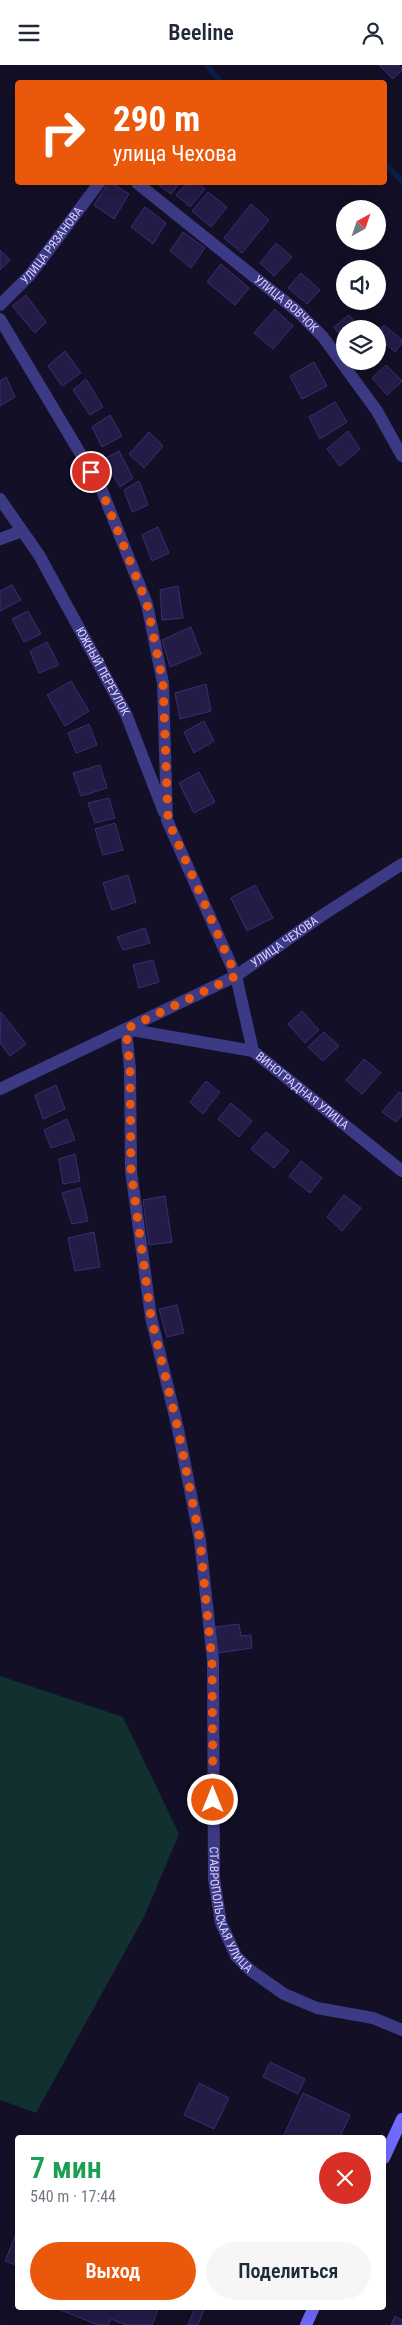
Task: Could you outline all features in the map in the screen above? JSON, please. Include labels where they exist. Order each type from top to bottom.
[{"type":"main road","points":[[386,2154],[402,2119]]},
{"type":"main road","points":[[306,2325],[313,2310]]},
{"type":"street","name":"УЛИЦА РЯЗАНОВА","points":[[0,305],[30,275],[98,185]]},
{"type":"street","name":"УЛИЦА ВОВЧОК","points":[[140,185],[297,311],[323,337],[377,411],[402,456]]},
{"type":"street","name":"ВИНОГРАДНАЯ УЛИЦА","points":[[0,319],[101,489],[147,604],[163,683],[168,820],[236,976],[254,1051],[402,1171]]},
{"type":"street","name":"ЮЖНЫЙ ПЕРЕУЛОК","points":[[0,499],[39,555],[126,714],[168,820]]},
{"type":"street","points":[[0,539],[22,531]]},
{"type":"street","name":"УЛИЦА ЧЕХОВА","points":[[0,1089],[236,976],[322,916],[402,864]]},
{"type":"street","points":[[126,1029],[254,1051]]},
{"type":"street","name":"СТАВРОПОЛЬСКАЯ УЛИЦА","points":[[126,1029],[130,1069],[131,1171],[151,1317],[178,1429],[201,1550],[212,1661],[214,1879],[221,1923],[236,1955],[250,1970],[284,1994],[317,2008],[373,2018],[402,2029]]},
{"type":"green space","points":[[0,1676],[123,1717],[179,1834],[144,1917],[36,2113],[0,2100]]},
{"type":"building","points":[[379,65],[399,65],[402,70],[393,79]]},
{"type":"building","points":[[107,185],[115,185],[129,194],[114,219],[94,205]]},
{"type":"building","points":[[159,185],[178,185],[171,194]]},
{"type":"building","points":[[185,185],[200,185],[205,189],[190,207],[176,195]]},
{"type":"building","points":[[208,192],[227,207],[211,227],[192,211]]},
{"type":"building","points":[[251,204],[269,220],[242,253],[224,238]]},
{"type":"building","points":[[145,207],[166,223],[153,244],[131,227]]},
{"type":"building","points":[[183,232],[205,248],[191,268],[170,251]]},
{"type":"building","points":[[276,243],[292,257],[274,276],[260,263]]},
{"type":"building","points":[[0,250],[10,260],[0,270]]},
{"type":"building","points":[[221,264],[249,288],[235,305],[207,282]]},
{"type":"building","points":[[301,273],[320,290],[307,304],[288,288]]},
{"type":"building","points":[[26,295],[46,322],[35,333],[12,306]]},
{"type":"building","points":[[275,309],[293,326],[273,349],[254,333]]},
{"type":"building","points":[[349,315],[353,320],[343,320]]},
{"type":"building","points":[[386,327],[402,340],[402,343],[395,352],[386,344]]},
{"type":"building","points":[[65,351],[81,373],[62,386],[48,366]]},
{"type":"building","points":[[314,362],[327,386],[302,399],[290,376]]},
{"type":"building","points":[[386,365],[402,381],[387,395],[372,378],[381,370],[386,370]]},
{"type":"building","points":[[6,377],[15,397],[0,406],[0,381]]},
{"type":"building","points":[[86,379],[103,407],[90,415],[73,390]]},
{"type":"building","points":[[335,402],[347,422],[320,439],[309,417]]},
{"type":"building","points":[[110,415],[122,436],[102,447],[92,427]]},
{"type":"building","points":[[348,431],[360,449],[340,466],[327,449]]},
{"type":"building","points":[[149,432],[163,446],[144,468],[129,454]]},
{"type":"building","points":[[119,451],[133,478],[120,487],[104,459]]},
{"type":"building","points":[[139,481],[148,505],[132,512],[124,490]]},
{"type":"building","points":[[158,527],[169,553],[152,561],[142,535]]},
{"type":"building","points":[[12,585],[21,600],[0,611],[0,591]]},
{"type":"building","points":[[178,586],[183,618],[162,620],[160,590]]},
{"type":"building","points":[[28,611],[41,634],[24,642],[12,619]]},
{"type":"building","points":[[191,627],[201,654],[170,667],[162,640]]},
{"type":"building","points":[[47,642],[59,665],[39,673],[30,651]]},
{"type":"building","points":[[71,681],[89,711],[65,726],[47,695]]},
{"type":"building","points":[[206,684],[211,711],[180,719],[175,693]]},
{"type":"building","points":[[204,721],[214,741],[194,753],[184,732]]},
{"type":"building","points":[[89,724],[97,745],[76,753],[68,733]]},
{"type":"building","points":[[100,765],[107,788],[81,796],[73,773]]},
{"type":"building","points":[[199,772],[215,802],[194,813],[179,783]]},
{"type":"building","points":[[109,798],[115,818],[95,823],[88,803]]},
{"type":"building","points":[[115,823],[123,850],[103,855],[95,829]]},
{"type":"building","points":[[128,875],[136,902],[112,910],[103,883]]},
{"type":"building","points":[[255,885],[273,918],[247,931],[231,898]]},
{"type":"building","points":[[145,928],[150,943],[123,950],[117,937]]},
{"type":"building","points":[[153,960],[159,982],[139,988],[133,965]]},
{"type":"building","points":[[302,1011],[319,1030],[305,1043],[288,1024]]},
{"type":"building","points":[[1,1012],[26,1044],[10,1056],[0,1043]]},
{"type":"building","points":[[324,1032],[339,1046],[323,1061],[308,1047]]},
{"type":"building","points":[[364,1059],[381,1073],[362,1094],[346,1080]]},
{"type":"building","points":[[206,1081],[220,1092],[203,1114],[190,1102]]},
{"type":"building","points":[[56,1085],[65,1109],[43,1119],[35,1095]]},
{"type":"building","points":[[399,1092],[402,1094],[402,1115],[396,1122],[382,1112]]},
{"type":"building","points":[[231,1103],[252,1121],[239,1137],[218,1119]]},
{"type":"building","points":[[67,1119],[75,1140],[51,1148],[44,1130]]},
{"type":"building","points":[[266,1132],[289,1151],[274,1168],[251,1149]]},
{"type":"building","points":[[75,1154],[80,1181],[63,1184],[59,1159]]},
{"type":"building","points":[[301,1161],[322,1178],[310,1193],[289,1176]]},
{"type":"building","points":[[80,1188],[88,1221],[72,1224],[62,1193]]},
{"type":"building","points":[[344,1195],[361,1208],[342,1231],[327,1217]]},
{"type":"building","points":[[165,1196],[172,1242],[149,1245],[143,1200]]},
{"type":"building","points":[[94,1232],[100,1267],[75,1271],[68,1238]]},
{"type":"building","points":[[177,1305],[184,1333],[167,1337],[159,1309]]},
{"type":"building","points":[[239,1624],[241,1636],[251,1635],[252,1648],[218,1653],[215,1627]]},
{"type":"building","points":[[270,2062],[305,2079],[298,2094],[263,2077]]},
{"type":"building","points":[[199,2083],[229,2098],[214,2129],[184,2115]]},
{"type":"building","points":[[303,2093],[350,2115],[341,2135],[284,2135]]},
{"type":"building","points":[[15,2236],[15,2265],[5,2261]]},
{"type":"building","points":[[60,2310],[158,2310],[152,2325],[126,2325],[111,2319],[108,2325],[98,2325]]},
{"type":"building","points":[[194,2310],[204,2310],[198,2325],[188,2325]]},
{"type":"building","points":[[395,2316],[402,2320],[402,2325],[391,2325]]},
{"type":"waterway","points":[[207,65],[219,80]]},
{"type":"waterway","points":[[387,166],[402,181]]},
{"type":"route","points":[[91,472],[101,489],[147,604],[163,683],[168,820],[236,976],[126,1029],[130,1069],[131,1171],[151,1317],[178,1429],[200,1540],[212,1661],[213,1800]]}]
